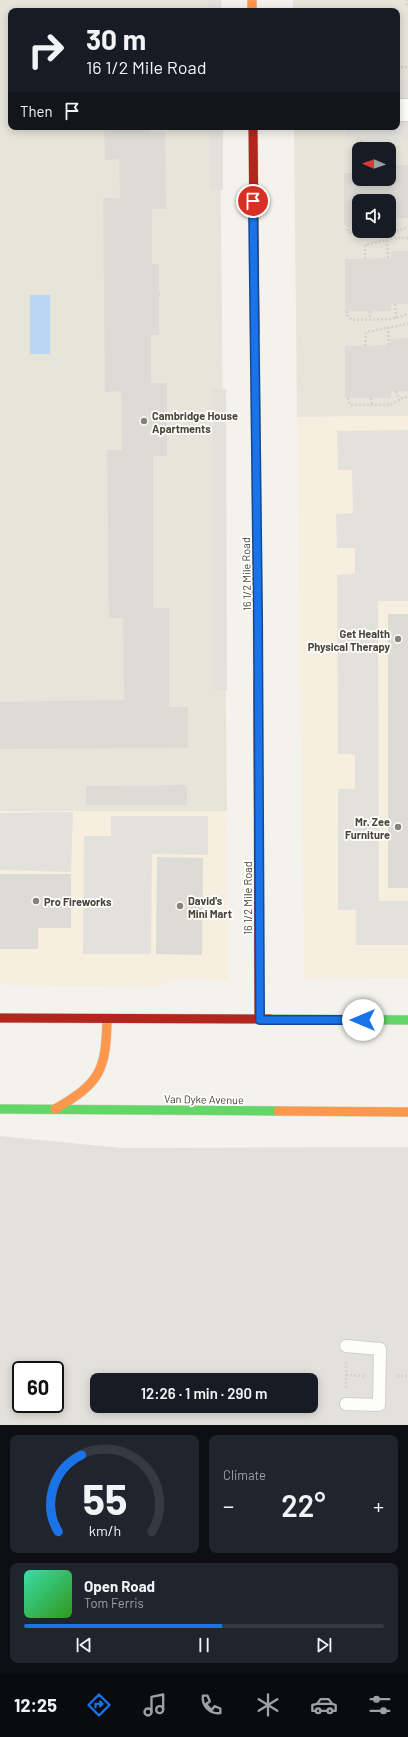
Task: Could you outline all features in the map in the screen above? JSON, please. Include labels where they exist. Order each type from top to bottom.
[{"type":"main road","name":"16 1/2 Mile Road","points":[[253,130],[260,1020]]},
{"type":"main road","points":[[0,1018],[408,1020]]},
{"type":"main road","points":[[55,1109],[78,1096],[92,1085],[101,1071],[106,1054],[107,1019]]},
{"type":"main road","name":"Van Dyke Avenue","points":[[0,1109],[408,1112]]},
{"type":"lane","points":[[346,1346],[380,1349],[380,1405],[346,1404]]},
{"type":"path","points":[[407,0],[407,5]]},
{"type":"path","points":[[349,225],[348,231],[352,233]]},
{"type":"path","points":[[396,231],[408,227]]},
{"type":"path","points":[[365,259],[365,246],[394,238],[408,238]]},
{"type":"path","points":[[387,240],[388,258]]},
{"type":"path","points":[[395,304],[396,318]]},
{"type":"path","points":[[347,311],[347,315],[352,320],[396,318],[408,314]]},
{"type":"path","points":[[370,311],[370,319]]},
{"type":"path","points":[[365,346],[366,332],[408,324]]},
{"type":"path","points":[[388,327],[389,346]]},
{"type":"path","points":[[396,391],[399,400]]},
{"type":"path","points":[[348,398],[350,405],[390,405],[404,397],[408,397]]},
{"type":"path","points":[[371,398],[372,405]]},
{"type":"shaded area","name":"Cambridge House Apartments","points":[[0,0],[219,0],[219,8],[8,8],[8,130],[220,130],[227,811],[0,811]]},
{"type":"shaded area","points":[[208,0],[221,0],[222,8],[208,8]]},
{"type":"shaded area","points":[[293,0],[408,0],[408,416],[297,417],[294,130],[400,130],[400,8],[293,8]]},
{"type":"shaded area","points":[[400,80],[408,80],[408,99],[400,98]]},
{"type":"shaded area","points":[[400,123],[408,123],[408,141],[346,140],[346,130],[400,130]]},
{"type":"shaded area","points":[[209,130],[223,130],[223,190],[210,190]]},
{"type":"shaded area","points":[[212,389],[226,389],[227,690],[213,690]]},
{"type":"shaded area","points":[[408,416],[408,978],[304,979],[297,417]]},
{"type":"shaded area","points":[[408,430],[408,601],[378,601],[379,901],[408,901],[408,945],[356,945],[356,910],[338,910],[338,789],[355,789],[355,754],[338,754],[337,575],[355,574],[355,548],[337,548],[336,514],[353,513],[352,470],[338,470],[337,431]]},
{"type":"shaded area","points":[[0,811],[227,811],[228,980],[180,979],[154,987],[0,985]]},
{"type":"shaded area","points":[[73,812],[71,872],[0,870],[0,813]]},
{"type":"shaded area","points":[[111,816],[208,816],[208,855],[152,854],[151,954],[83,954],[84,836],[111,836]]},
{"type":"shaded area","points":[[0,1136],[122,1148],[408,1147],[408,1425],[0,1425]]},
{"type":"shaded area","points":[[273,1191],[408,1192],[408,1313],[272,1312]]},
{"type":"shaded area","points":[[0,1197],[226,1197],[226,1336],[347,1336],[348,1425],[0,1425]]},
{"type":"water","points":[[30,295],[50,295],[50,354],[30,354]]},
{"type":"building","name":"Cambridge House Apartments","points":[[104,130],[150,130],[150,132],[165,132],[166,209],[152,209],[152,264],[159,264],[159,335],[151,335],[151,383],[167,383],[167,456],[153,456],[153,608],[169,608],[169,707],[188,707],[188,748],[0,749],[0,702],[124,700],[123,618],[109,618],[107,450],[122,450],[121,391],[105,392],[103,198],[120,198],[119,159],[105,160]]},
{"type":"building","points":[[396,165],[408,165],[408,218],[396,218],[396,194],[352,194],[352,225],[344,225],[344,173],[352,173],[352,186],[396,186]]},
{"type":"building","points":[[391,251],[408,251],[408,304],[391,304],[391,311],[345,311],[345,259],[391,258]]},
{"type":"building","points":[[408,338],[408,391],[391,391],[391,398],[345,398],[345,346],[391,345],[391,339]]},
{"type":"building","points":[[388,614],[408,614],[408,888],[388,888]]},
{"type":"building","points":[[187,785],[187,805],[86,805],[86,786]]},
{"type":"building","name":"David's Mini Mart","points":[[157,857],[203,858],[202,955],[156,954]]},
{"type":"building","name":"Pro Fireworks","points":[[0,874],[71,874],[71,928],[38,928],[38,949],[0,949]]},
{"type":"traffic: fast","points":[[270,1019],[408,1020]]},
{"type":"traffic: fast","points":[[0,1109],[278,1111]]},
{"type":"traffic: slow","points":[[252,0],[252,8]]},
{"type":"traffic: slow","points":[[255,333],[258,682]]},
{"type":"traffic: slow","points":[[55,1109],[82,1091],[98,1074],[105,1051],[107,1019]]},
{"type":"traffic: slow","points":[[278,1111],[408,1112]]},
{"type":"traffic: jam","points":[[253,130],[255,333]]},
{"type":"traffic: jam","points":[[258,682],[259,1020]]},
{"type":"traffic: jam","points":[[0,1018],[270,1019]]},
{"type":"place","name":"Cambridge House Apartments","points":[[144,421]]},
{"type":"place","name":"Get Health Physical Therapy","points":[[398,639]]},
{"type":"place","name":"Mr. Zee Furniture","points":[[398,827]]},
{"type":"place","name":"Pro Fireworks","points":[[36,901]]},
{"type":"place","name":"David's Mini Mart","points":[[180,906]]},
{"type":"route","points":[[253,201],[258,615],[260,1020],[363,1020]]}]
